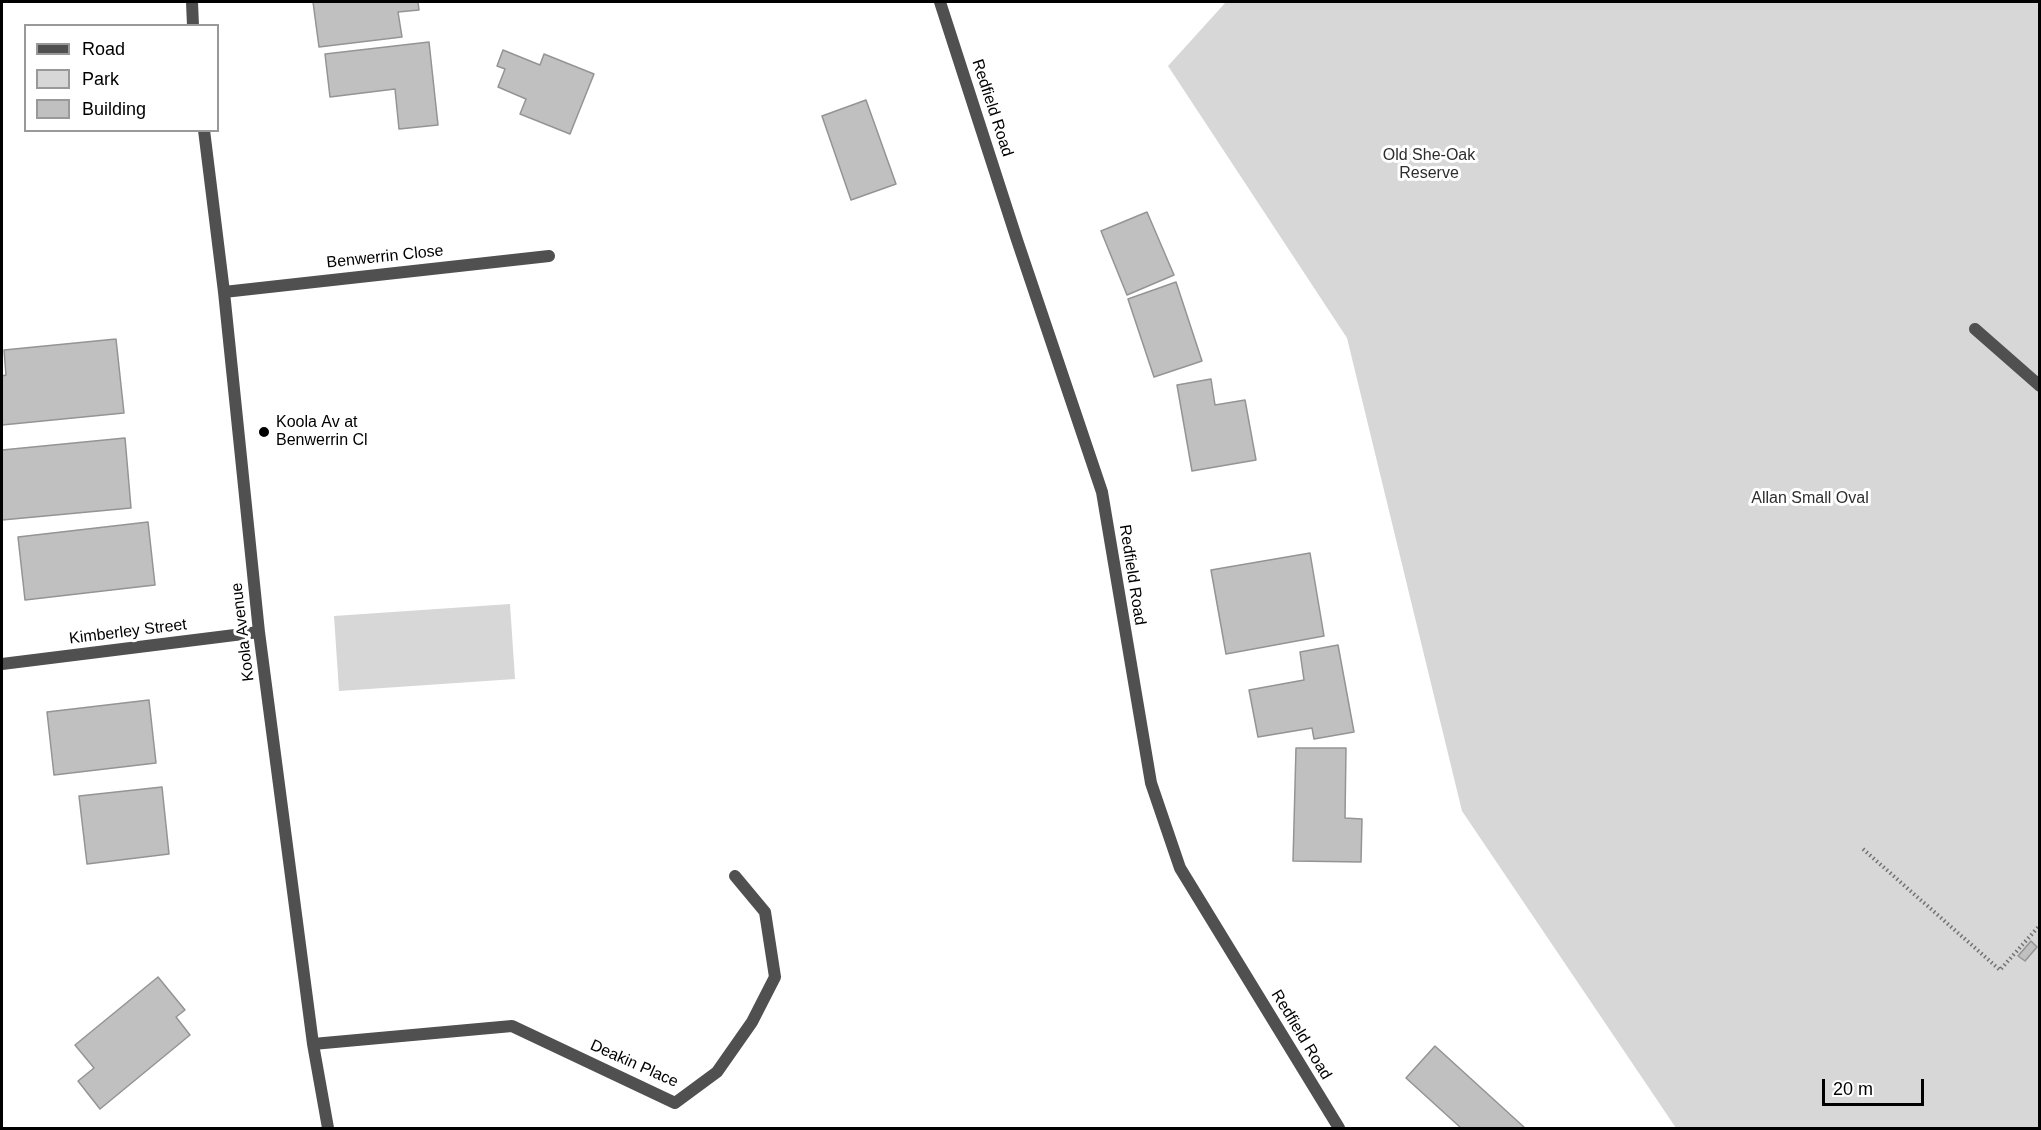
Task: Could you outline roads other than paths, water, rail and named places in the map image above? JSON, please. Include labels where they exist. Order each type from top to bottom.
[{"type":"street","points":[[192,2],[194,24]]},
{"type":"street","name":"Redfield Road","points":[[940,2],[1102,492],[1151,783],[1180,868],[1338,1128]]},
{"type":"street","name":"Koola Avenue","points":[[204,132],[224,292],[259,632],[313,1044],[328,1128]]},
{"type":"street","name":"Benwerrin Close","points":[[224,292],[549,256]]},
{"type":"street","points":[[1975,329],[2040,386]]},
{"type":"street","name":"Kimberley Street","points":[[2,664],[259,632]]},
{"type":"street","name":"Deakin Place","points":[[313,1044],[512,1026],[675,1103],[717,1072],[752,1022],[775,977],[765,912],[735,876]]},
{"type":"place","name":"Koola Av at Benwerrin Cl","points":[[264,432]]},
{"type":"park label","name":"Old She-Oak Reserve","points":[[1429,165]]},
{"type":"park label","name":"Allan Small Oval","points":[[1810,499]]}]
